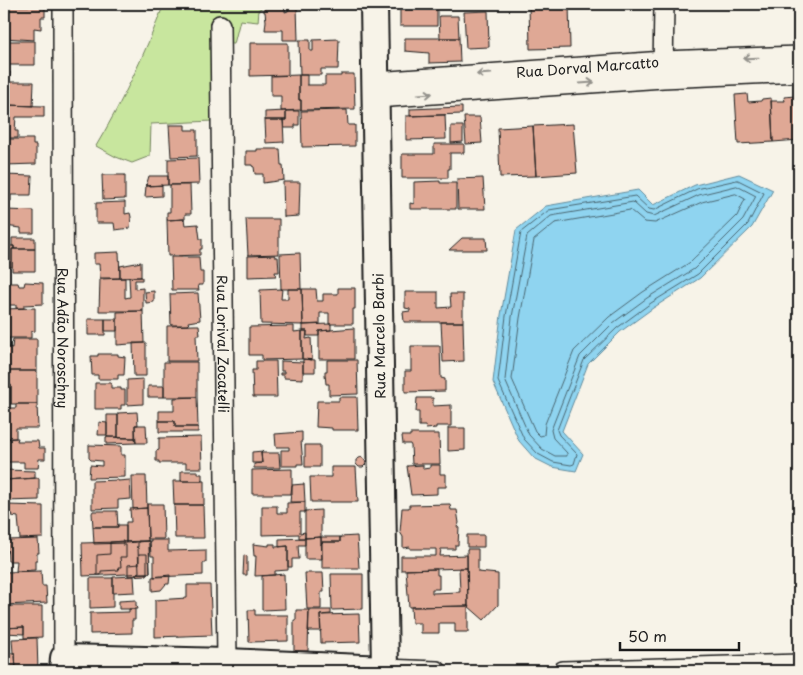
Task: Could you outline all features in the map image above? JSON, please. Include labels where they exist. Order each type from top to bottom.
[{"type":"street","name":"Rua Adão Noroschny","points":[[63,4],[64,665]]},
{"type":"street","name":"Rua Marcelo Barbi","points":[[374,4],[385,669]]},
{"type":"street","points":[[663,70],[664,4]]},
{"type":"street","name":"Rua Lorival Zocatelli","points":[[220,25],[227,662]]},
{"type":"street","name":"Rua Dorval Marcatto","points":[[376,90],[663,70],[799,56]]},
{"type":"street","name":"Rua Dorval Marcatto","points":[[663,70],[799,72]]},
{"type":"street","points":[[64,665],[227,662],[437,671]]},
{"type":"street","points":[[563,671],[799,664]]},
{"type":"green space","points":[[164,4],[273,4],[259,9],[258,22],[240,20],[234,44],[215,45],[213,55],[212,121],[151,124],[150,156],[132,163],[96,146],[133,76]]},
{"type":"water","points":[[739,174],[773,190],[752,227],[700,278],[620,332],[588,364],[562,431],[583,454],[576,471],[552,467],[534,458],[519,441],[493,382],[501,315],[516,230],[546,206],[638,190],[653,205],[695,185]]},
{"type":"building","points":[[264,4],[286,4],[285,12],[288,11],[289,7],[297,7],[298,40],[283,40],[283,30],[265,30]]},
{"type":"building","points":[[400,4],[429,4],[437,6],[437,26],[400,26]]},
{"type":"building","points":[[529,4],[569,4],[570,48],[530,49]]},
{"type":"building","points":[[4,6],[45,6],[45,17],[41,17],[41,29],[34,28],[34,40],[4,38]]},
{"type":"building","points":[[488,11],[489,47],[466,48],[464,12]]},
{"type":"building","points":[[439,16],[458,16],[459,38],[440,38]]},
{"type":"building","points":[[405,38],[459,38],[460,62],[429,63],[429,53],[405,51]]},
{"type":"building","points":[[339,39],[338,69],[321,69],[321,75],[300,75],[299,40],[310,40],[310,51],[313,51],[313,40]]},
{"type":"building","points":[[4,41],[35,41],[35,65],[4,65]]},
{"type":"building","points":[[250,43],[288,43],[288,75],[250,76]]},
{"type":"building","points":[[4,72],[10,72],[9,82],[34,82],[33,106],[8,105],[7,81],[4,82]]},
{"type":"building","points":[[341,74],[354,74],[355,109],[301,110],[299,75],[307,75],[307,85],[325,85],[325,76],[341,76]]},
{"type":"building","points":[[299,75],[301,110],[281,111],[281,96],[271,96],[271,76]]},
{"type":"building","points":[[7,81],[8,105],[4,105],[4,82]]},
{"type":"building","points":[[747,94],[748,102],[771,98],[773,142],[738,144],[735,95]]},
{"type":"building","points":[[795,96],[795,100],[799,100],[799,140],[773,142],[771,101],[785,101],[784,97]]},
{"type":"building","points":[[4,105],[44,106],[44,117],[16,117],[15,131],[18,131],[18,138],[4,138]]},
{"type":"building","points":[[462,107],[462,114],[410,116],[410,109]]},
{"type":"building","points":[[347,110],[348,125],[355,125],[355,146],[302,147],[301,111]]},
{"type":"building","points":[[286,111],[299,111],[299,125],[295,125],[295,128],[284,128],[283,120],[286,120]]},
{"type":"building","points":[[286,111],[286,120],[265,120],[265,112]]},
{"type":"building","points":[[445,115],[446,139],[406,140],[406,116]]},
{"type":"building","points":[[464,117],[480,117],[482,143],[466,144]]},
{"type":"building","points":[[265,120],[283,120],[284,142],[266,143]]},
{"type":"building","points":[[573,124],[577,173],[536,176],[533,126]]},
{"type":"building","points":[[169,125],[185,125],[185,130],[197,130],[197,156],[171,157]]},
{"type":"building","points":[[451,126],[463,126],[463,142],[451,143]]},
{"type":"building","points":[[533,126],[536,176],[500,177],[498,128]]},
{"type":"building","points":[[5,139],[33,139],[33,145],[36,145],[36,164],[5,165]]},
{"type":"building","points":[[434,144],[464,144],[464,153],[450,153],[448,178],[402,178],[402,154],[434,154]]},
{"type":"building","points":[[257,149],[280,149],[284,180],[263,183],[263,174],[255,174],[252,165],[246,165],[246,151],[257,151]]},
{"type":"building","points":[[198,158],[199,184],[168,185],[168,159]]},
{"type":"building","points":[[4,175],[32,176],[31,195],[11,195],[11,201],[4,200]]},
{"type":"building","points":[[102,175],[125,175],[125,199],[103,200]]},
{"type":"building","points":[[149,176],[168,176],[168,185],[146,186]]},
{"type":"building","points":[[483,178],[485,209],[458,209],[457,179]]},
{"type":"building","points":[[440,181],[440,183],[456,183],[456,209],[410,209],[410,203],[414,204],[414,182]]},
{"type":"building","points":[[283,182],[300,182],[299,216],[284,217]]},
{"type":"building","points":[[162,185],[162,196],[145,197],[146,186]]},
{"type":"building","points":[[170,185],[190,185],[191,214],[185,214],[185,219],[167,220],[167,212],[170,212]]},
{"type":"building","points":[[125,202],[125,214],[130,213],[131,217],[130,228],[115,230],[114,223],[96,223],[96,203]]},
{"type":"building","points":[[6,210],[34,211],[34,233],[21,233],[21,228],[4,226],[4,213],[6,213]]},
{"type":"building","points":[[184,219],[185,225],[198,224],[200,239],[202,239],[200,255],[168,256],[167,220]]},
{"type":"building","points":[[246,219],[279,219],[279,254],[248,255]]},
{"type":"building","points":[[12,238],[35,238],[35,249],[14,249]]},
{"type":"building","points":[[462,238],[486,238],[487,250],[449,250]]},
{"type":"building","points":[[4,246],[14,246],[14,249],[12,249],[12,267],[4,267]]},
{"type":"building","points":[[12,249],[35,249],[35,271],[12,271]]},
{"type":"building","points":[[119,252],[120,278],[100,278],[99,264],[94,264],[94,253]]},
{"type":"building","points":[[300,253],[301,289],[281,289],[280,254]]},
{"type":"building","points":[[275,255],[275,257],[278,257],[279,272],[275,272],[276,276],[248,277],[248,256]]},
{"type":"building","points":[[171,257],[199,257],[200,272],[203,272],[203,285],[198,285],[199,290],[172,290]]},
{"type":"building","points":[[141,262],[141,277],[120,278],[120,266]]},
{"type":"building","points":[[129,277],[142,277],[142,280],[135,280],[135,289],[143,288],[143,311],[99,311],[100,279],[125,278],[125,298],[130,297]]},
{"type":"building","points":[[25,282],[43,283],[43,304],[24,305],[24,308],[16,308],[16,305],[4,305],[4,283],[18,283],[19,286],[24,286]]},
{"type":"building","points":[[338,288],[355,288],[353,324],[329,324],[329,313],[320,313],[320,324],[303,325],[302,289],[316,289],[317,301],[323,301],[323,294],[338,294]]},
{"type":"building","points":[[282,289],[281,299],[288,299],[288,289],[302,289],[303,325],[261,324],[260,290]]},
{"type":"building","points":[[154,291],[154,302],[146,303],[145,292]]},
{"type":"building","points":[[405,292],[438,292],[438,308],[451,307],[450,294],[463,294],[463,322],[404,322],[403,312],[410,311],[410,309],[405,308]]},
{"type":"building","points":[[198,293],[200,320],[188,322],[189,325],[171,325],[170,294]]},
{"type":"building","points":[[35,308],[35,331],[31,332],[31,338],[5,338],[4,309]]},
{"type":"building","points":[[143,311],[144,343],[117,345],[117,312]]},
{"type":"building","points":[[88,319],[105,319],[105,335],[88,335]]},
{"type":"building","points":[[105,319],[117,319],[117,331],[105,331]]},
{"type":"building","points":[[441,322],[463,322],[464,361],[443,362]]},
{"type":"building","points":[[331,324],[331,330],[319,331],[319,336],[307,336],[307,331],[303,331],[303,325]]},
{"type":"building","points":[[199,325],[200,335],[196,335],[197,361],[167,361],[167,326]]},
{"type":"building","points":[[294,326],[294,332],[302,331],[302,359],[262,360],[262,355],[249,355],[249,327]]},
{"type":"building","points":[[354,328],[354,359],[319,359],[319,331]]},
{"type":"building","points":[[302,331],[307,331],[306,339],[311,338],[312,360],[302,359]]},
{"type":"building","points":[[4,338],[9,338],[9,347],[12,348],[13,339],[37,339],[37,371],[4,371],[6,352]]},
{"type":"building","points":[[133,343],[146,343],[146,376],[134,376]]},
{"type":"building","points":[[411,346],[440,346],[441,378],[445,379],[445,391],[405,392],[405,371],[411,371]]},
{"type":"building","points":[[98,354],[118,354],[118,356],[125,357],[124,375],[118,375],[118,379],[98,379],[98,375],[92,375],[91,356],[98,356]]},
{"type":"building","points":[[303,359],[315,360],[315,372],[303,372]]},
{"type":"building","points":[[327,360],[357,360],[358,394],[329,395],[329,384],[326,384],[325,374],[325,371],[327,371]]},
{"type":"building","points":[[256,361],[276,361],[277,397],[253,397],[252,370],[256,370]]},
{"type":"building","points":[[281,361],[303,362],[303,379],[284,378],[284,375],[280,375],[280,373],[284,373],[284,371],[281,371]]},
{"type":"building","points":[[164,362],[197,362],[197,397],[164,397]]},
{"type":"building","points":[[5,371],[37,371],[37,404],[11,404],[11,385],[5,385]]},
{"type":"building","points":[[143,379],[143,404],[127,405],[127,380]]},
{"type":"building","points":[[95,383],[111,383],[111,388],[125,390],[125,405],[121,405],[121,409],[95,409]]},
{"type":"building","points":[[4,385],[11,385],[11,404],[4,404]]},
{"type":"building","points":[[148,386],[164,386],[164,397],[148,397]]},
{"type":"building","points":[[197,397],[198,427],[175,427],[175,421],[159,421],[159,411],[174,411],[174,398]]},
{"type":"building","points":[[339,397],[357,397],[358,430],[332,430],[332,428],[316,427],[317,401],[339,401]]},
{"type":"building","points":[[417,398],[433,398],[433,406],[451,405],[451,426],[436,426],[436,428],[426,429],[425,426],[419,426],[419,412],[416,412]]},
{"type":"building","points":[[16,404],[37,404],[38,428],[16,428],[16,438],[4,438],[4,408],[16,408]]},
{"type":"building","points":[[137,412],[138,425],[135,425],[135,438],[118,438],[118,413]]},
{"type":"building","points":[[107,415],[118,415],[118,437],[107,437]]},
{"type":"building","points":[[159,421],[175,421],[175,427],[198,427],[198,432],[159,432]]},
{"type":"building","points":[[99,422],[107,423],[107,435],[98,435]]},
{"type":"building","points":[[135,425],[146,425],[147,443],[136,443]]},
{"type":"building","points":[[448,428],[465,428],[465,450],[448,451]]},
{"type":"building","points":[[302,432],[303,464],[281,466],[281,450],[289,450],[289,447],[276,447],[275,434]]},
{"type":"building","points":[[410,434],[439,434],[440,464],[412,464],[411,446],[410,444],[403,444],[402,436],[410,436]]},
{"type":"building","points":[[106,437],[135,438],[136,443],[106,444]]},
{"type":"building","points":[[201,437],[202,468],[186,468],[186,463],[159,463],[159,461],[156,461],[156,451],[159,450],[159,438]]},
{"type":"building","points":[[18,438],[17,441],[38,441],[39,448],[45,448],[45,459],[39,459],[38,468],[24,468],[24,462],[8,462],[8,470],[4,470],[4,439]]},
{"type":"building","points":[[89,445],[121,446],[121,455],[125,455],[125,477],[89,478],[90,465],[102,466],[102,461],[89,458]]},
{"type":"building","points":[[305,445],[320,445],[320,467],[305,467]]},
{"type":"building","points":[[263,451],[261,453],[262,463],[252,463],[252,452]]},
{"type":"building","points":[[261,453],[279,453],[280,468],[254,468],[254,464],[262,463]]},
{"type":"building","points":[[361,457],[365,460],[366,464],[363,467],[359,467],[356,464],[356,460]]},
{"type":"building","points":[[423,465],[423,469],[430,468],[430,465],[440,465],[440,474],[446,474],[446,487],[437,487],[437,494],[411,495],[407,466]]},
{"type":"building","points":[[331,467],[356,467],[358,502],[311,502],[310,477],[331,477]]},
{"type":"building","points":[[292,469],[292,494],[252,494],[252,470]]},
{"type":"building","points":[[5,470],[35,471],[35,478],[5,480]]},
{"type":"building","points":[[181,471],[198,471],[198,474],[202,474],[202,481],[181,481]]},
{"type":"building","points":[[132,476],[146,476],[147,508],[133,509]]},
{"type":"building","points":[[39,478],[39,500],[5,501],[5,480]]},
{"type":"building","points":[[130,480],[131,499],[118,500],[118,508],[92,509],[92,481]]},
{"type":"building","points":[[173,481],[204,481],[204,505],[174,505]]},
{"type":"building","points":[[304,484],[305,502],[290,502],[292,485]]},
{"type":"building","points":[[305,502],[305,512],[300,512],[300,533],[305,532],[305,538],[299,538],[299,534],[262,535],[262,506],[277,506],[277,513],[287,513],[287,503]]},
{"type":"building","points":[[147,504],[163,504],[164,539],[148,539]]},
{"type":"building","points":[[450,504],[451,510],[457,510],[459,523],[457,527],[459,527],[458,545],[455,545],[455,549],[441,549],[440,556],[467,555],[467,568],[401,570],[401,556],[436,556],[436,549],[403,548],[403,537],[400,532],[402,508],[409,508],[409,505]]},
{"type":"building","points":[[4,505],[7,505],[8,532],[4,533]]},
{"type":"building","points":[[7,505],[43,506],[43,538],[20,539],[18,517],[9,514]]},
{"type":"building","points":[[174,505],[203,505],[204,538],[175,538]]},
{"type":"building","points":[[147,508],[148,541],[126,543],[126,522],[131,522],[130,509]]},
{"type":"building","points":[[321,510],[321,537],[305,538],[305,511]]},
{"type":"building","points":[[93,511],[117,511],[118,527],[93,527]]},
{"type":"building","points":[[117,525],[126,525],[126,543],[94,544],[93,527],[118,527]]},
{"type":"building","points":[[467,535],[484,535],[484,547],[467,547]]},
{"type":"building","points":[[357,536],[359,568],[322,568],[322,542],[340,542],[340,537]]},
{"type":"building","points":[[321,537],[340,537],[340,542],[322,542],[321,545]]},
{"type":"building","points":[[321,537],[322,559],[305,559],[305,538]]},
{"type":"building","points":[[305,538],[305,545],[298,545],[299,559],[292,559],[292,567],[288,567],[288,546],[279,547],[279,539]]},
{"type":"building","points":[[38,539],[39,553],[37,553],[37,560],[35,560],[35,570],[16,571],[17,561],[8,561],[7,540]]},
{"type":"building","points":[[150,540],[168,540],[168,551],[206,550],[206,563],[203,563],[203,575],[154,577],[154,556],[151,556]]},
{"type":"building","points":[[123,541],[123,545],[126,545],[126,557],[120,557],[121,567],[118,567],[119,570],[101,571],[101,575],[97,575],[97,555],[110,554],[110,542]]},
{"type":"building","points":[[138,541],[149,541],[150,573],[137,573],[139,572],[138,548],[136,547],[138,547]]},
{"type":"building","points":[[149,541],[150,573],[83,576],[82,543]]},
{"type":"building","points":[[253,544],[269,546],[269,544],[275,544],[275,547],[288,546],[288,570],[275,571],[275,575],[255,576],[256,556],[254,556]]},
{"type":"building","points":[[467,549],[478,549],[478,572],[498,574],[498,605],[484,620],[468,606]]},
{"type":"building","points":[[139,554],[147,554],[147,575],[128,576],[128,565],[139,564]]},
{"type":"building","points":[[244,555],[247,556],[247,575],[243,575]]},
{"type":"building","points":[[459,568],[467,568],[468,606],[409,607],[406,570],[437,569],[439,589],[432,589],[432,593],[460,592]]},
{"type":"building","points":[[41,571],[42,586],[46,586],[47,603],[4,605],[4,572]]},
{"type":"building","points":[[305,573],[323,573],[324,592],[321,592],[321,609],[307,609]]},
{"type":"building","points":[[284,574],[285,609],[262,610],[262,576]]},
{"type":"building","points":[[331,574],[363,574],[363,609],[332,610]]},
{"type":"building","points":[[170,575],[169,584],[166,584],[161,590],[152,591],[152,577]]},
{"type":"building","points":[[134,576],[135,592],[113,593],[113,577]]},
{"type":"building","points":[[90,578],[113,578],[113,607],[90,608]]},
{"type":"building","points":[[187,585],[210,585],[212,635],[155,637],[155,600],[187,598]]},
{"type":"building","points":[[136,600],[138,609],[119,609],[119,601]]},
{"type":"building","points":[[4,606],[42,606],[42,637],[24,638],[24,627],[4,628]]},
{"type":"building","points":[[468,606],[468,632],[455,632],[455,623],[439,623],[439,633],[421,633],[421,623],[412,623],[411,607]]},
{"type":"building","points":[[129,609],[135,609],[135,620],[132,620],[132,633],[90,634],[90,613],[129,612]]},
{"type":"building","points":[[248,610],[255,610],[255,615],[288,615],[288,641],[249,642]]},
{"type":"building","points":[[296,610],[309,610],[308,651],[294,651],[294,620],[296,620]]},
{"type":"building","points":[[309,610],[331,610],[331,614],[320,615],[321,631],[308,631]]},
{"type":"building","points":[[359,614],[360,642],[321,643],[320,615]]},
{"type":"building","points":[[24,627],[24,634],[4,633],[4,628]]},
{"type":"building","points":[[37,638],[38,671],[16,671],[12,639]]},
{"type":"building","points":[[4,653],[15,653],[16,671],[4,671]]}]
